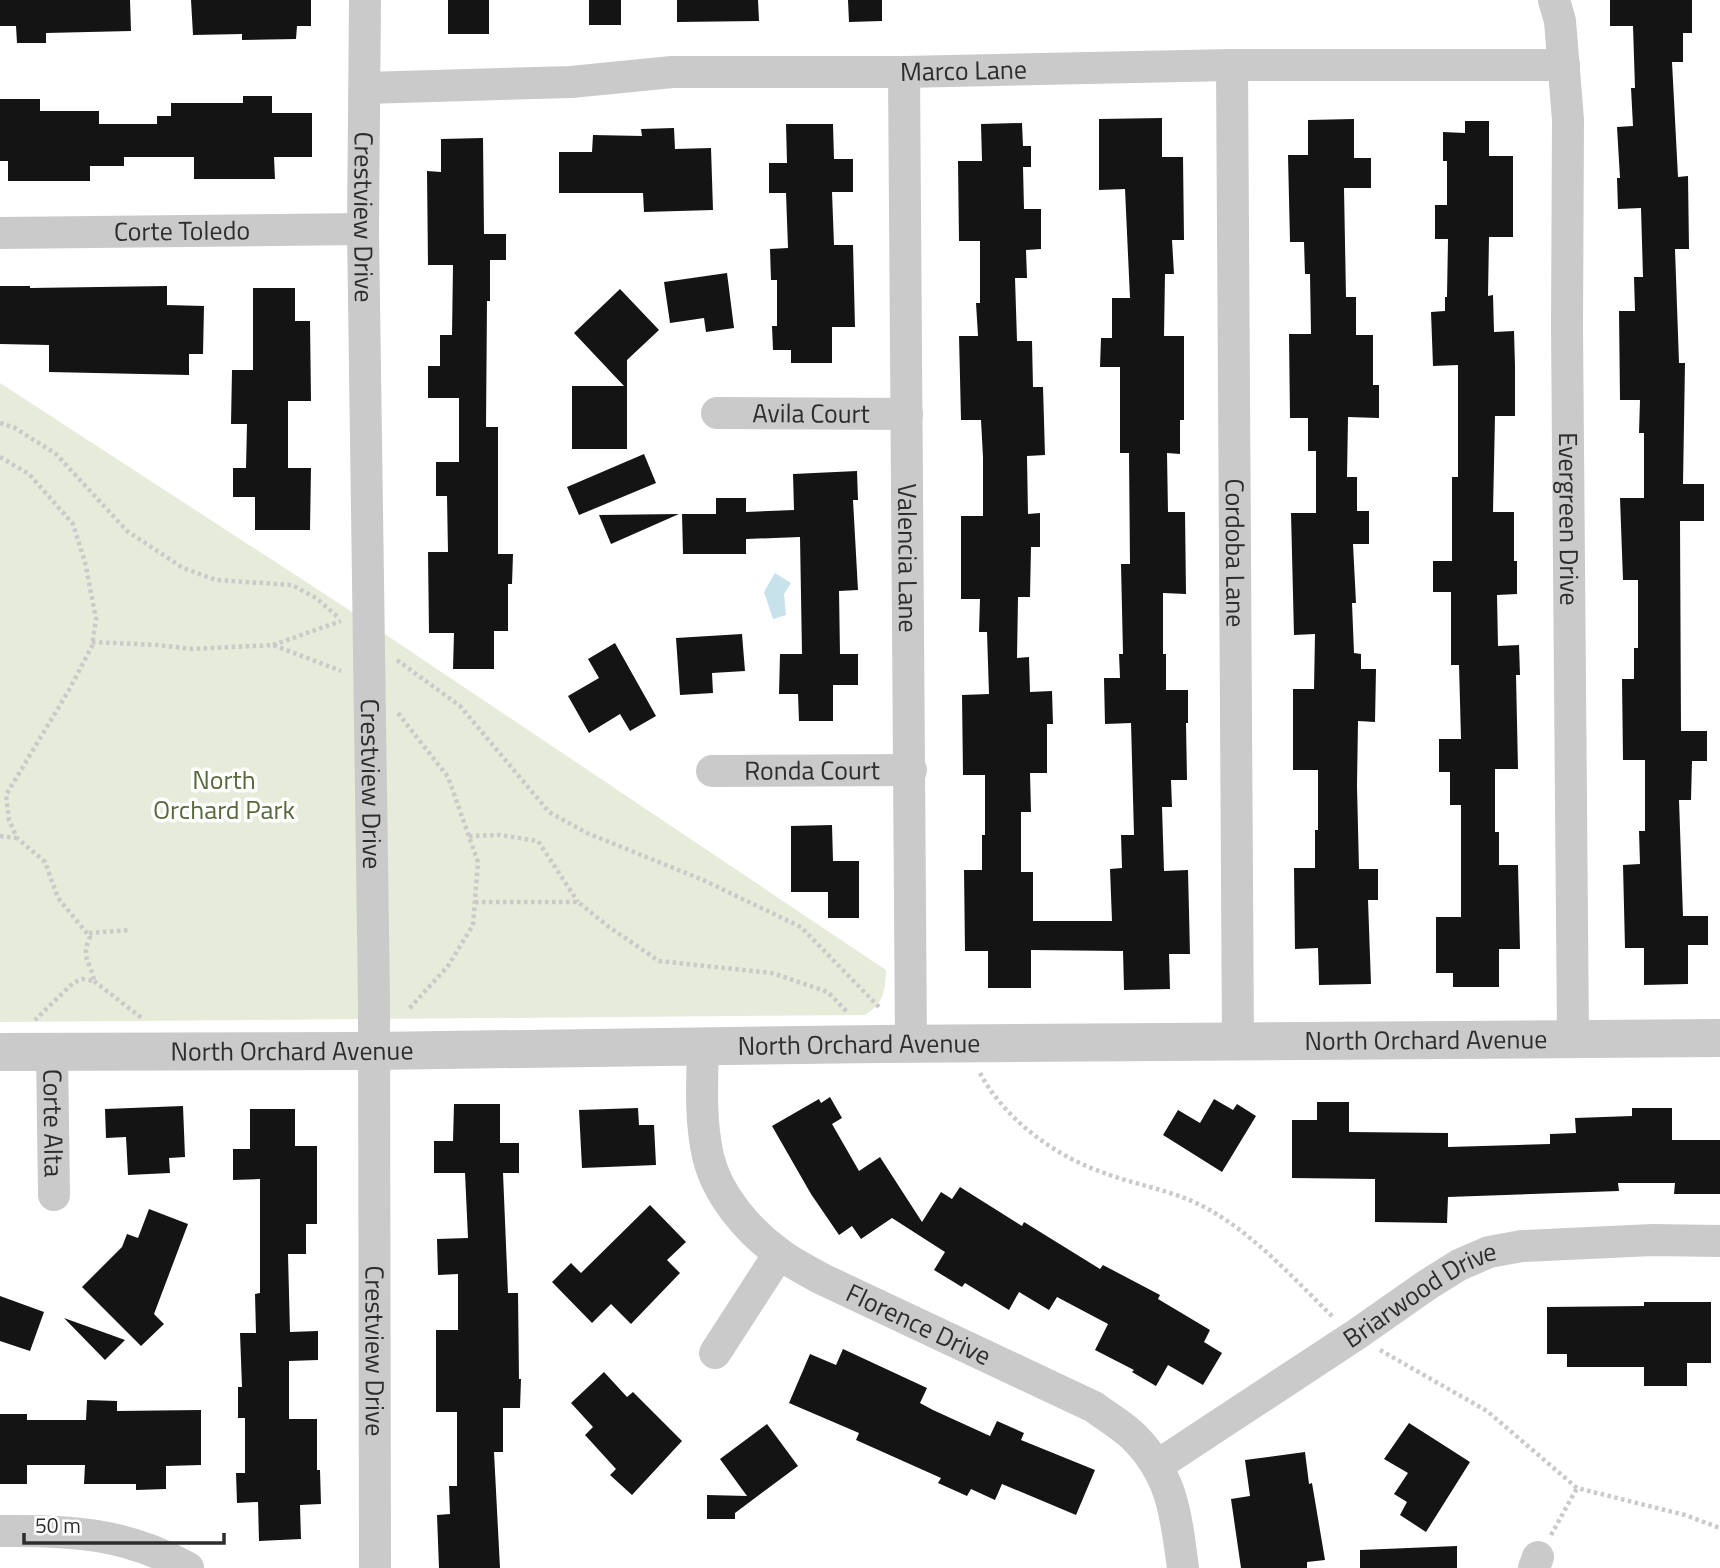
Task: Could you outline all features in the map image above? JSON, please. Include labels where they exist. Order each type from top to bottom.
[{"type":"street","name":"Crestview Drive","points":[[365,0],[363,229],[374,1051],[375,1568]]},
{"type":"street","name":"Evergreen Drive","points":[[1554,0],[1560,21],[1568,120],[1567,341],[1573,1039]]},
{"type":"street","name":"Marco Lane","points":[[366,88],[571,82],[672,72],[904,72],[1232,65],[1564,65]]},
{"type":"street","name":"Cordoba Lane","points":[[1232,65],[1238,1043]]},
{"type":"street","name":"Valencia Lane","points":[[890,1032],[911,770],[904,72]]},
{"type":"street","name":"Corte Toledo","points":[[0,233],[363,229]]},
{"type":"street","name":"Avila Court","points":[[717,413],[907,414]]},
{"type":"street","name":"Ronda Court","points":[[712,771],[911,770]]},
{"type":"street","name":"North Orchard Avenue","points":[[0,1052],[42,1037],[374,1051],[703,1048],[890,1032],[964,1045],[1720,1038]]},
{"type":"street","name":"Corte Alta","points":[[42,1037],[54,1195]]},
{"type":"street","name":"Florence Drive","points":[[703,1048],[704,1117],[708,1156],[721,1191],[742,1220],[779,1254],[822,1279],[1094,1407],[1133,1436],[1158,1465],[1170,1489],[1183,1568]]},
{"type":"street","name":"Briarwood Drive","points":[[1158,1465],[1427,1285],[1459,1265],[1489,1252],[1522,1246],[1653,1240],[1720,1241]]},
{"type":"street","points":[[715,1353],[779,1254]]},
{"type":"street","points":[[0,1531],[81,1532],[126,1541],[165,1555],[188,1568]]},
{"type":"path","points":[[0,423],[15,428],[56,454],[127,531],[183,568],[216,580],[292,585],[316,598],[342,621],[460,706],[549,812],[587,834],[704,880],[801,927],[890,1032]]},
{"type":"path","points":[[0,457],[29,474],[73,524],[85,562],[96,619],[92,642],[69,690],[6,794],[9,820],[17,838],[45,862],[58,898],[89,933],[85,947],[86,961],[94,981]]},
{"type":"path","points":[[92,642],[192,649],[273,645],[342,621]]},
{"type":"path","points":[[273,645],[368,682],[404,719],[449,777],[478,862],[473,925],[448,966],[408,1010]]},
{"type":"path","points":[[469,836],[500,835],[538,841],[578,902],[659,961],[772,973],[828,992],[890,1032]]},
{"type":"path","points":[[0,836],[17,838]]},
{"type":"path","points":[[475,902],[578,902]]},
{"type":"path","points":[[89,933],[131,930]]},
{"type":"path","points":[[42,1037],[73,983],[82,979],[94,981],[144,1020]]},
{"type":"path","points":[[964,1045],[990,1092],[1004,1110],[1028,1131],[1064,1154],[1104,1174],[1180,1196],[1238,1227],[1335,1319],[1385,1353],[1487,1411],[1577,1488],[1685,1515],[1720,1528]]},
{"type":"path","points":[[1536,1562],[1577,1488]]},
{"type":"green space","name":"North Orchard Park","points":[[0,383],[340,604],[886,970],[880,1001],[865,1015],[0,1022]]},
{"type":"water","points":[[775,573],[791,583],[784,594],[786,615],[773,619],[764,592]]},
{"type":"building","points":[[0,0],[130,0],[131,31],[46,33],[46,43],[17,43],[16,26],[0,26]]},
{"type":"building","points":[[191,0],[311,0],[311,26],[297,26],[296,39],[242,40],[242,34],[193,35]]},
{"type":"building","points":[[448,0],[489,0],[489,34],[448,34]]},
{"type":"building","points":[[589,0],[621,0],[621,25],[589,25]]},
{"type":"building","points":[[677,0],[758,0],[759,21],[677,22]]},
{"type":"building","points":[[848,0],[882,0],[882,21],[849,22]]},
{"type":"building","points":[[1610,0],[1692,0],[1692,33],[1683,33],[1683,62],[1672,62],[1678,177],[1688,176],[1689,249],[1675,249],[1679,363],[1685,363],[1683,484],[1704,484],[1704,521],[1680,521],[1681,731],[1707,731],[1707,761],[1692,761],[1691,800],[1679,800],[1683,916],[1708,916],[1708,945],[1688,945],[1688,984],[1644,985],[1644,948],[1625,948],[1623,865],[1640,864],[1639,831],[1645,831],[1645,760],[1623,760],[1622,679],[1634,679],[1634,648],[1638,648],[1638,580],[1623,580],[1620,498],[1644,498],[1644,433],[1639,433],[1640,400],[1620,400],[1619,311],[1635,311],[1634,277],[1643,277],[1641,208],[1618,209],[1617,178],[1620,178],[1617,127],[1633,126],[1633,26],[1610,26]]},
{"type":"building","points":[[243,96],[272,96],[272,113],[312,113],[312,157],[274,157],[275,179],[194,179],[194,157],[124,157],[124,166],[90,166],[90,181],[8,181],[8,161],[0,161],[0,99],[40,99],[40,111],[99,111],[99,124],[157,124],[157,116],[171,116],[171,103],[243,103]]},
{"type":"building","points":[[1162,118],[1162,157],[1183,157],[1184,240],[1172,240],[1174,274],[1165,274],[1164,336],[1184,336],[1184,420],[1180,420],[1180,454],[1167,453],[1168,512],[1185,512],[1186,594],[1163,593],[1163,654],[1166,654],[1166,690],[1188,690],[1187,780],[1171,780],[1172,807],[1162,807],[1164,871],[1188,870],[1190,954],[1169,954],[1170,989],[1124,990],[1123,951],[1031,950],[1031,988],[988,988],[988,951],[965,951],[964,870],[982,870],[985,775],[963,775],[962,695],[989,694],[987,632],[979,632],[980,599],[961,599],[961,516],[983,516],[983,457],[981,420],[961,420],[959,336],[978,336],[976,303],[980,303],[980,241],[959,241],[958,161],[982,161],[981,124],[1022,123],[1023,146],[1031,146],[1031,167],[1023,167],[1024,209],[1041,209],[1041,249],[1026,250],[1027,278],[1015,278],[1017,341],[1032,341],[1033,387],[1043,387],[1045,455],[1027,456],[1028,514],[1040,513],[1040,547],[1031,547],[1030,597],[1018,597],[1017,658],[1029,657],[1030,692],[1052,691],[1053,724],[1047,724],[1047,773],[1030,773],[1031,812],[1021,812],[1021,872],[1033,872],[1033,921],[1112,921],[1110,869],[1122,868],[1121,835],[1134,835],[1131,723],[1105,724],[1104,678],[1120,678],[1119,654],[1123,654],[1121,564],[1130,564],[1129,453],[1120,453],[1120,367],[1100,367],[1101,338],[1112,338],[1112,298],[1130,298],[1125,189],[1099,190],[1099,119]]},
{"type":"building","points":[[1354,119],[1354,158],[1371,158],[1371,188],[1344,188],[1346,297],[1356,297],[1356,335],[1373,335],[1373,385],[1379,385],[1379,418],[1348,417],[1347,477],[1357,477],[1357,511],[1369,511],[1369,544],[1353,544],[1356,603],[1352,603],[1354,653],[1361,654],[1361,669],[1376,669],[1375,722],[1358,721],[1359,869],[1378,869],[1378,900],[1368,900],[1371,984],[1319,985],[1318,948],[1295,949],[1294,868],[1315,868],[1318,770],[1293,770],[1293,689],[1314,689],[1315,634],[1294,635],[1291,513],[1316,513],[1316,451],[1308,451],[1308,418],[1290,418],[1289,334],[1311,334],[1310,274],[1305,274],[1304,242],[1290,242],[1288,155],[1308,155],[1308,120]]},
{"type":"building","points":[[1465,121],[1489,121],[1489,156],[1513,156],[1513,237],[1489,237],[1488,296],[1493,295],[1494,332],[1514,331],[1515,416],[1495,416],[1493,512],[1514,512],[1517,594],[1497,595],[1498,646],[1519,645],[1520,675],[1516,675],[1518,769],[1495,769],[1495,832],[1499,832],[1499,865],[1518,865],[1520,949],[1499,949],[1499,987],[1453,987],[1453,973],[1436,973],[1436,917],[1461,917],[1461,805],[1450,805],[1450,772],[1439,772],[1439,739],[1461,739],[1459,665],[1451,665],[1451,592],[1433,592],[1433,561],[1452,561],[1452,477],[1458,477],[1458,365],[1433,366],[1431,312],[1445,311],[1447,297],[1448,239],[1435,239],[1435,205],[1447,205],[1447,161],[1443,161],[1443,132],[1465,133]]},
{"type":"building","points":[[786,124],[833,124],[834,159],[853,159],[853,192],[832,192],[834,245],[853,245],[855,327],[832,327],[832,363],[791,363],[791,350],[773,350],[772,326],[777,326],[777,280],[771,280],[770,249],[788,248],[786,193],[769,193],[769,163],[787,163]]},
{"type":"building","points":[[674,128],[675,149],[711,148],[713,210],[644,212],[643,193],[559,193],[559,152],[592,152],[593,135],[642,136],[641,129]]},
{"type":"building","points":[[483,138],[484,234],[506,234],[506,260],[490,260],[486,427],[498,427],[498,554],[513,554],[512,584],[508,584],[508,631],[494,631],[494,669],[453,669],[454,633],[429,633],[428,552],[448,552],[447,496],[436,496],[436,462],[459,462],[459,398],[428,398],[428,366],[440,366],[440,335],[452,335],[453,265],[428,265],[427,171],[441,172],[441,139]]},
{"type":"building","points":[[727,273],[734,328],[706,332],[704,318],[670,323],[664,282]]},
{"type":"building","points":[[0,286],[167,286],[167,305],[204,306],[203,354],[189,354],[189,375],[49,372],[49,345],[0,344]]},
{"type":"building","points":[[253,288],[295,288],[295,321],[310,321],[311,401],[288,401],[288,468],[311,468],[310,530],[255,530],[255,497],[233,497],[233,468],[246,468],[247,424],[231,424],[232,370],[253,370]]},
{"type":"building","points":[[620,289],[659,330],[627,360],[627,449],[572,449],[572,386],[624,386],[574,333]]},
{"type":"building","points":[[644,454],[656,483],[579,515],[567,487]]},
{"type":"building","points":[[857,471],[858,500],[853,500],[858,590],[839,591],[840,654],[858,654],[858,685],[833,685],[833,721],[799,721],[798,694],[779,694],[780,654],[802,654],[800,537],[746,539],[746,554],[683,554],[682,514],[716,514],[716,498],[746,498],[746,512],[794,510],[793,474]]},
{"type":"building","points":[[679,514],[611,544],[599,515]]},
{"type":"building","points":[[742,634],[745,671],[712,673],[713,693],[680,695],[676,638]]},
{"type":"building","points":[[615,643],[656,716],[630,731],[620,714],[589,733],[568,696],[599,678],[588,659]]},
{"type":"building","points":[[832,825],[833,861],[859,861],[859,918],[828,918],[828,892],[791,892],[791,826]]},
{"type":"building","points":[[830,1097],[842,1118],[832,1124],[859,1171],[880,1157],[922,1222],[941,1192],[952,1199],[960,1187],[1022,1226],[1024,1222],[1100,1269],[1103,1265],[1160,1295],[1158,1299],[1210,1330],[1204,1342],[1222,1353],[1203,1385],[1168,1365],[1156,1386],[1132,1372],[1134,1370],[1095,1350],[1108,1324],[1057,1297],[1049,1310],[1019,1292],[1009,1310],[965,1283],[962,1287],[934,1270],[945,1252],[892,1218],[861,1239],[852,1226],[839,1235],[811,1194],[772,1126],[819,1099],[821,1103]]},
{"type":"building","points":[[1214,1099],[1233,1110],[1237,1104],[1256,1116],[1222,1172],[1163,1135],[1178,1110],[1200,1123]]},
{"type":"building","points":[[1317,1102],[1349,1102],[1349,1132],[1448,1133],[1448,1147],[1550,1144],[1550,1134],[1576,1133],[1575,1118],[1632,1116],[1632,1108],[1672,1108],[1672,1140],[1720,1140],[1720,1194],[1674,1194],[1675,1183],[1618,1183],[1619,1191],[1448,1197],[1447,1223],[1375,1222],[1375,1179],[1292,1178],[1292,1120],[1317,1120]]},
{"type":"building","points":[[454,1104],[500,1104],[500,1143],[519,1143],[519,1173],[503,1173],[508,1293],[518,1293],[521,1379],[520,1408],[503,1408],[503,1452],[494,1452],[500,1568],[439,1568],[437,1515],[450,1514],[449,1486],[457,1486],[457,1412],[436,1412],[436,1330],[458,1330],[458,1274],[438,1275],[437,1239],[468,1238],[465,1173],[434,1173],[434,1141],[453,1141]]},
{"type":"building","points":[[183,1106],[185,1157],[169,1158],[170,1173],[128,1175],[126,1137],[106,1138],[105,1109]]},
{"type":"building","points":[[638,1108],[639,1125],[654,1125],[656,1165],[582,1168],[579,1110]]},
{"type":"building","points":[[250,1109],[295,1109],[295,1146],[317,1146],[317,1224],[306,1224],[306,1254],[288,1254],[290,1332],[318,1331],[318,1360],[289,1361],[289,1419],[317,1419],[317,1470],[320,1470],[321,1504],[300,1505],[301,1539],[259,1541],[258,1502],[237,1503],[236,1473],[245,1473],[245,1418],[238,1418],[238,1387],[242,1387],[240,1333],[256,1333],[255,1294],[260,1293],[260,1179],[233,1180],[233,1149],[250,1149]]},
{"type":"building","points":[[650,1205],[686,1242],[667,1260],[680,1273],[631,1324],[611,1304],[592,1323],[552,1282],[571,1263],[581,1273]]},
{"type":"building","points":[[149,1209],[188,1224],[154,1314],[164,1324],[141,1346],[82,1287],[122,1247],[127,1234],[138,1238]]},
{"type":"building","points":[[0,1296],[44,1312],[30,1351],[0,1341]]},
{"type":"building","points":[[1644,1302],[1711,1302],[1711,1363],[1687,1363],[1687,1386],[1644,1386],[1644,1367],[1567,1367],[1567,1354],[1547,1354],[1547,1307],[1644,1306]]},
{"type":"building","points":[[64,1318],[125,1340],[105,1360]]},
{"type":"building","points":[[843,1349],[927,1388],[920,1403],[933,1410],[990,1436],[997,1421],[1024,1433],[1021,1440],[1095,1470],[1076,1515],[1002,1484],[995,1500],[971,1489],[967,1496],[938,1483],[941,1478],[856,1440],[859,1433],[789,1403],[810,1354],[836,1365]]},
{"type":"building","points":[[604,1372],[627,1397],[633,1392],[682,1441],[632,1495],[610,1475],[616,1469],[585,1435],[593,1427],[571,1403]]},
{"type":"building","points":[[87,1400],[117,1401],[117,1411],[201,1410],[201,1465],[166,1466],[166,1489],[136,1490],[136,1484],[84,1484],[85,1465],[27,1465],[27,1484],[0,1484],[0,1414],[27,1414],[27,1420],[86,1420]]},
{"type":"building","points":[[1409,1423],[1470,1462],[1426,1532],[1400,1515],[1407,1502],[1394,1494],[1408,1473],[1384,1459]]},
{"type":"building","points":[[767,1424],[798,1466],[735,1513],[735,1519],[707,1519],[707,1495],[747,1496],[720,1459]]},
{"type":"building","points":[[1305,1452],[1325,1560],[1307,1562],[1307,1568],[1241,1568],[1231,1499],[1250,1496],[1245,1460]]},
{"type":"building","points":[[1457,1546],[1457,1568],[1360,1568],[1360,1550]]}]
